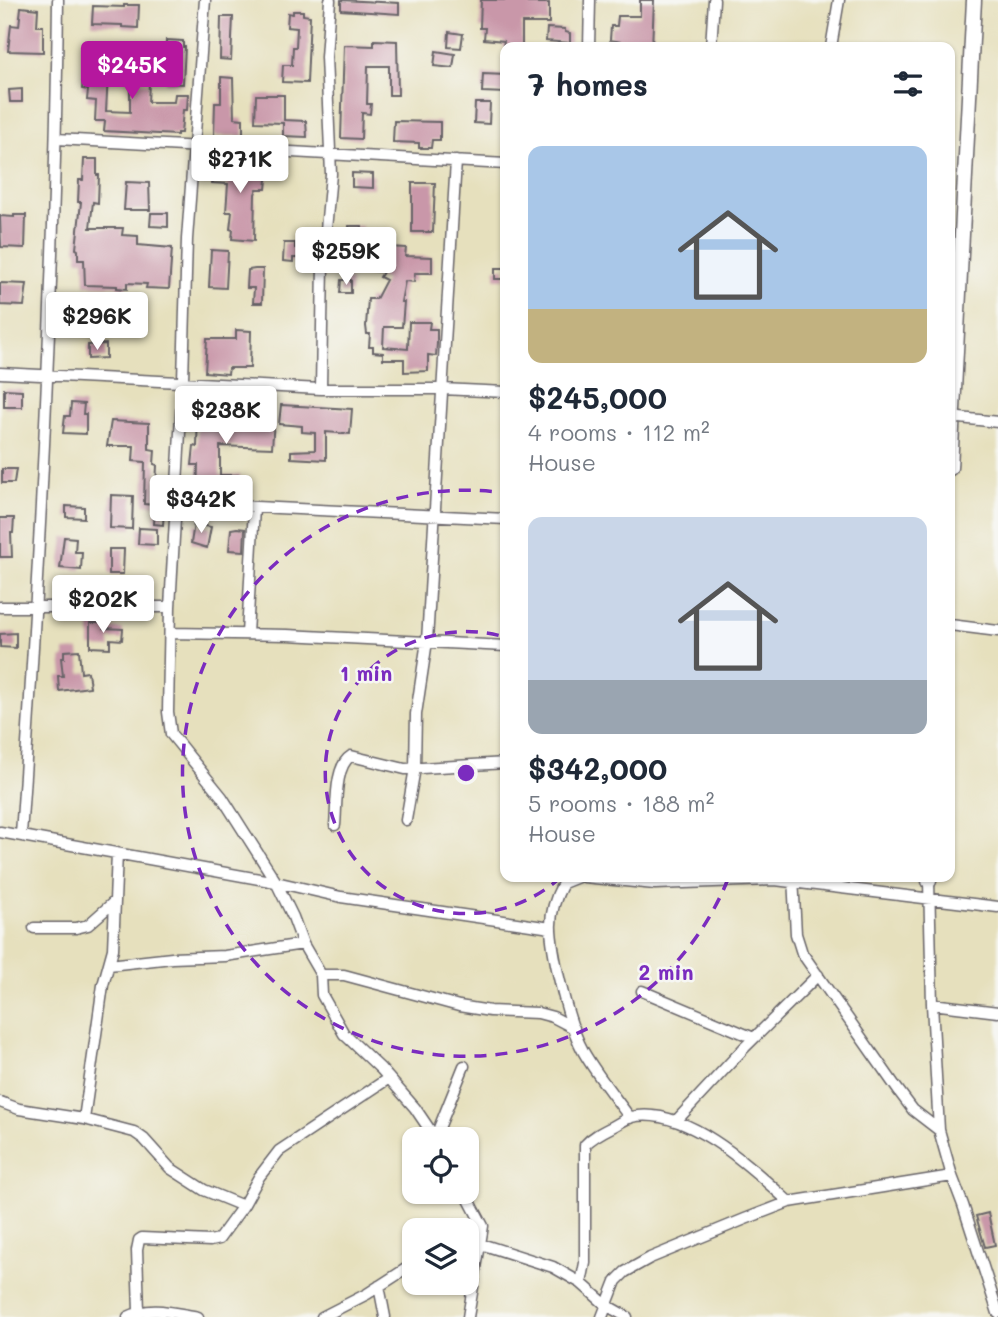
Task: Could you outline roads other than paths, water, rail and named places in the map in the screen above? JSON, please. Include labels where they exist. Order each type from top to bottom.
[{"type":"street","points":[[21,835],[47,376],[57,139],[58,0]]},
{"type":"street","points":[[205,0],[187,239],[183,380],[170,607],[168,712],[171,734],[222,797],[276,882],[303,944],[321,975],[323,995],[344,1034],[415,1108],[427,1127]]},
{"type":"street","points":[[321,389],[323,263],[329,212],[330,155],[326,57],[330,0]]},
{"type":"street","points":[[589,42],[590,0]]},
{"type":"street","points":[[711,42],[714,0]]},
{"type":"street","points":[[832,42],[839,0]]},
{"type":"street","points":[[955,360],[974,0]]},
{"type":"street","points":[[57,139],[500,164]]},
{"type":"street","points":[[405,820],[415,768],[416,714],[428,641],[456,161]]},
{"type":"street","points":[[0,373],[183,380],[321,389],[500,392]]},
{"type":"street","points":[[955,417],[998,422]]},
{"type":"street","points":[[175,503],[500,519]]},
{"type":"street","points":[[247,634],[254,508]]},
{"type":"street","points":[[0,607],[170,607]]},
{"type":"street","points":[[955,626],[998,631]]},
{"type":"street","points":[[170,633],[500,646]]},
{"type":"street","points":[[335,825],[340,769],[344,760],[351,757],[405,769],[500,763]]},
{"type":"street","points":[[0,832],[276,882],[341,897],[551,928]]},
{"type":"street","points":[[84,1119],[103,985],[113,949],[117,853]]},
{"type":"street","points":[[566,882],[554,902],[551,928],[562,987],[582,1049],[630,1118]]},
{"type":"street","points":[[793,882],[796,934],[802,953],[913,1110],[939,1130]]},
{"type":"street","points":[[807,882],[998,907]]},
{"type":"street","points":[[929,882],[939,1130],[951,1176],[997,1307]]},
{"type":"street","points":[[34,928],[76,928],[88,925],[115,901]]},
{"type":"street","points":[[109,965],[172,958],[225,956],[303,944]]},
{"type":"street","points":[[321,975],[344,975],[459,1006],[490,1011],[538,1013],[574,1028]]},
{"type":"street","points":[[677,1120],[818,975]]},
{"type":"street","points":[[642,990],[754,1038]]},
{"type":"street","points":[[932,1004],[998,1012]]},
{"type":"street","points":[[440,1127],[464,1066]]},
{"type":"street","points":[[139,1311],[139,1240],[219,1239],[279,1151],[388,1078]]},
{"type":"street","points":[[0,1102],[19,1109],[84,1119],[134,1132],[144,1139],[170,1168],[204,1190],[243,1206]]},
{"type":"street","points":[[581,1283],[586,1210],[585,1145],[590,1139],[630,1118],[646,1116],[677,1120],[724,1148],[789,1202]]},
{"type":"street","points":[[602,1317],[616,1281],[634,1267],[745,1219],[789,1202],[951,1176]]},
{"type":"street","points":[[468,1317],[483,1226],[471,1204]]},
{"type":"street","points":[[481,1244],[553,1267],[581,1283],[627,1317]]},
{"type":"street","points":[[322,1317],[402,1272]]},
{"type":"street","points":[[380,1286],[384,1317]]},
{"type":"street","points":[[128,1317],[139,1311],[150,1310],[198,1317]]}]
